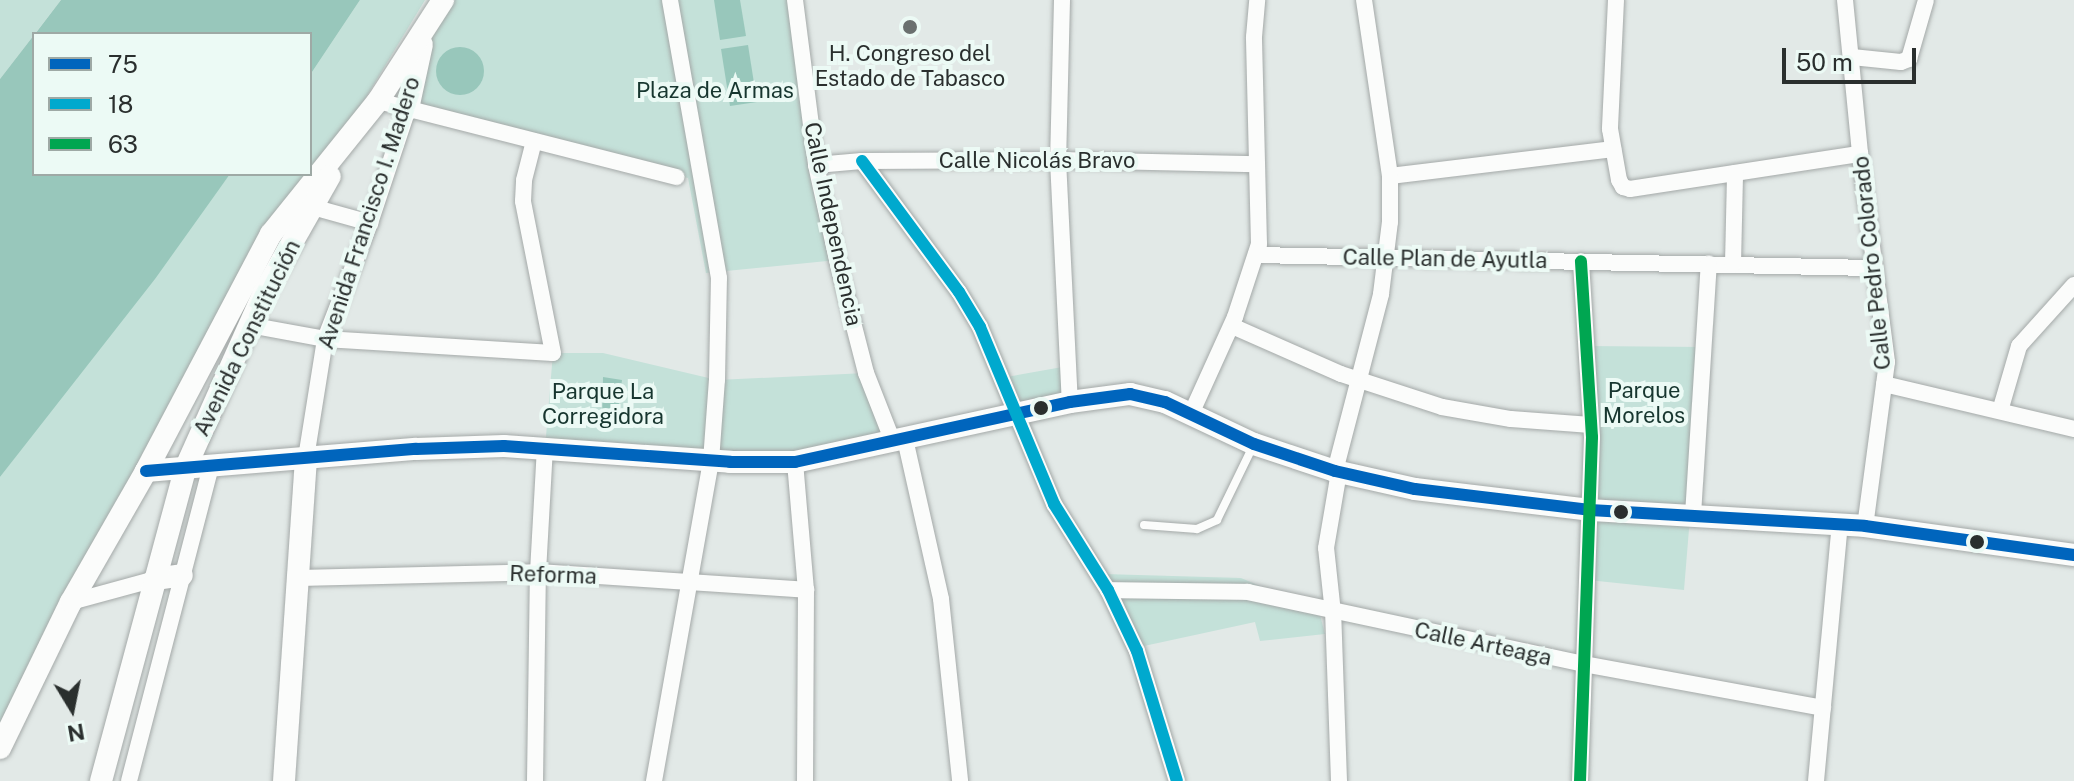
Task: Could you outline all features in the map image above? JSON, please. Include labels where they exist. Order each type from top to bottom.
[{"type":"main road","points":[[0,748],[71,602],[146,471],[258,256],[303,204],[378,101],[443,0]]},
{"type":"main road","name":"Avenida Francisco I. Madero","points":[[408,109],[425,28]]},
{"type":"main road","name":"Avenida Constitución","points":[[101,781],[185,469],[303,204]]},
{"type":"main road","points":[[146,471],[416,449],[545,448],[711,461],[795,462],[1070,402],[1130,394],[1154,398],[1254,444],[1337,472],[1440,492],[1590,510],[1865,526],[2074,555]]},
{"type":"main road","name":"Avenida Francisco I. Madero","points":[[284,781],[306,458]]},
{"type":"main road","points":[[155,579],[182,575]]},
{"type":"street","points":[[654,781],[711,461],[717,380],[719,278],[670,0]]},
{"type":"street","name":"Calle Independencia","points":[[795,0],[816,165],[866,373],[899,440],[934,558],[960,781]]},
{"type":"street","points":[[1062,0],[1058,160],[1070,402]]},
{"type":"street","points":[[1191,414],[1232,326],[1256,255],[1254,37],[1257,0]]},
{"type":"street","points":[[1339,781],[1333,613],[1326,548],[1337,472],[1387,258],[1390,176],[1364,0]]},
{"type":"street","points":[[1616,0],[1610,117],[1620,183],[1627,189],[1860,154]]},
{"type":"street","name":"Calle Pedro Colorado","points":[[1845,0],[1860,154],[1886,352],[1865,526]]},
{"type":"street","points":[[1852,57],[1901,62],[1909,59],[1926,0]]},
{"type":"street","points":[[378,101],[676,177]]},
{"type":"street","name":"Avenida Francisco I. Madero","points":[[306,458],[325,339],[370,223],[408,109]]},
{"type":"street","points":[[249,325],[325,339],[553,353],[523,201],[524,180],[534,141]]},
{"type":"street","points":[[1390,176],[1613,149]]},
{"type":"street","name":"Calle Nicolás Bravo","points":[[816,165],[862,161],[1058,160],[1257,164]]},
{"type":"street","points":[[862,161],[970,308],[1054,504],[1108,590],[1142,664],[1177,781]]},
{"type":"street","points":[[1733,264],[1735,173]]},
{"type":"street","points":[[303,204],[370,223]]},
{"type":"street","name":"Calle Plan de Ayutla","points":[[1256,255],[1874,268]]},
{"type":"street","points":[[1580,781],[1591,425],[1581,261]]},
{"type":"street","points":[[1693,515],[1709,264]]},
{"type":"street","points":[[2000,411],[2019,346],[2074,285]]},
{"type":"street","points":[[1232,326],[1360,380],[1481,416],[1591,425]]},
{"type":"street","points":[[1884,384],[2074,429]]},
{"type":"street","points":[[535,781],[538,572],[545,448]]},
{"type":"street","points":[[795,462],[806,590],[805,781]]},
{"type":"street","points":[[129,781],[211,466]]},
{"type":"street","points":[[1816,781],[1840,524]]},
{"type":"street","name":"Reforma","points":[[299,578],[538,572],[806,590]]},
{"type":"street","points":[[71,602],[155,579]]},
{"type":"street","name":"Calle Arteaga","points":[[1108,590],[1229,590],[1584,664],[1823,708]]},
{"type":"lane","points":[[1144,525],[1197,529],[1217,520],[1254,444]]},
{"type":"green space","points":[[0,0],[61,0],[36,32],[32,32],[32,38],[0,79]]},
{"type":"green space","points":[[360,0],[425,0],[178,407],[0,748],[0,477],[228,176],[312,176],[312,72]]},
{"type":"green space","name":"Plaza de Armas","points":[[443,0],[795,0],[837,260],[706,273],[688,178],[408,109]]},
{"type":"green space","name":"Parque Morelos","points":[[1586,346],[1704,347],[1684,590],[1588,580]]},
{"type":"green space","name":"Parque La Corregidora","points":[[553,353],[603,353],[717,380],[866,373],[893,442],[795,462],[545,448]]},
{"type":"green space","points":[[1068,366],[1070,402],[1015,415],[1001,378]]},
{"type":"green space","points":[[1104,574],[1241,578],[1319,611],[1325,634],[1260,641],[1255,622],[1144,646]]},
{"type":"shaded area","points":[[61,0],[360,0],[312,72],[312,32],[37,32]]},
{"type":"shaded area","points":[[714,0],[740,0],[746,36],[720,40]]},
{"type":"shaded area","points":[[32,38],[32,176],[229,176],[155,279],[0,477],[0,79]]},
{"type":"shaded area","points":[[748,45],[757,102],[730,106],[721,49]]},
{"type":"shaded area","points":[[460,47],[477,54],[484,71],[477,88],[460,95],[443,88],[436,71],[443,54]]},
{"type":"shaded area","points":[[603,377],[622,380],[616,425],[602,423]]},
{"type":"transit line","name":"18","points":[[862,161],[959,292],[980,327],[1054,504],[1108,590],[1137,651],[1177,781]]},
{"type":"transit line","name":"63","points":[[1580,781],[1592,437],[1581,261]]},
{"type":"transit line","name":"75","points":[[146,471],[416,449],[504,446],[730,462],[795,462],[1070,402],[1130,394],[1165,402],[1254,444],[1335,471],[1415,489],[1590,510],[1865,526],[2074,555]]},
{"type":"place","name":"H. Congreso del Estado de Tabasco","points":[[910,27]]}]
